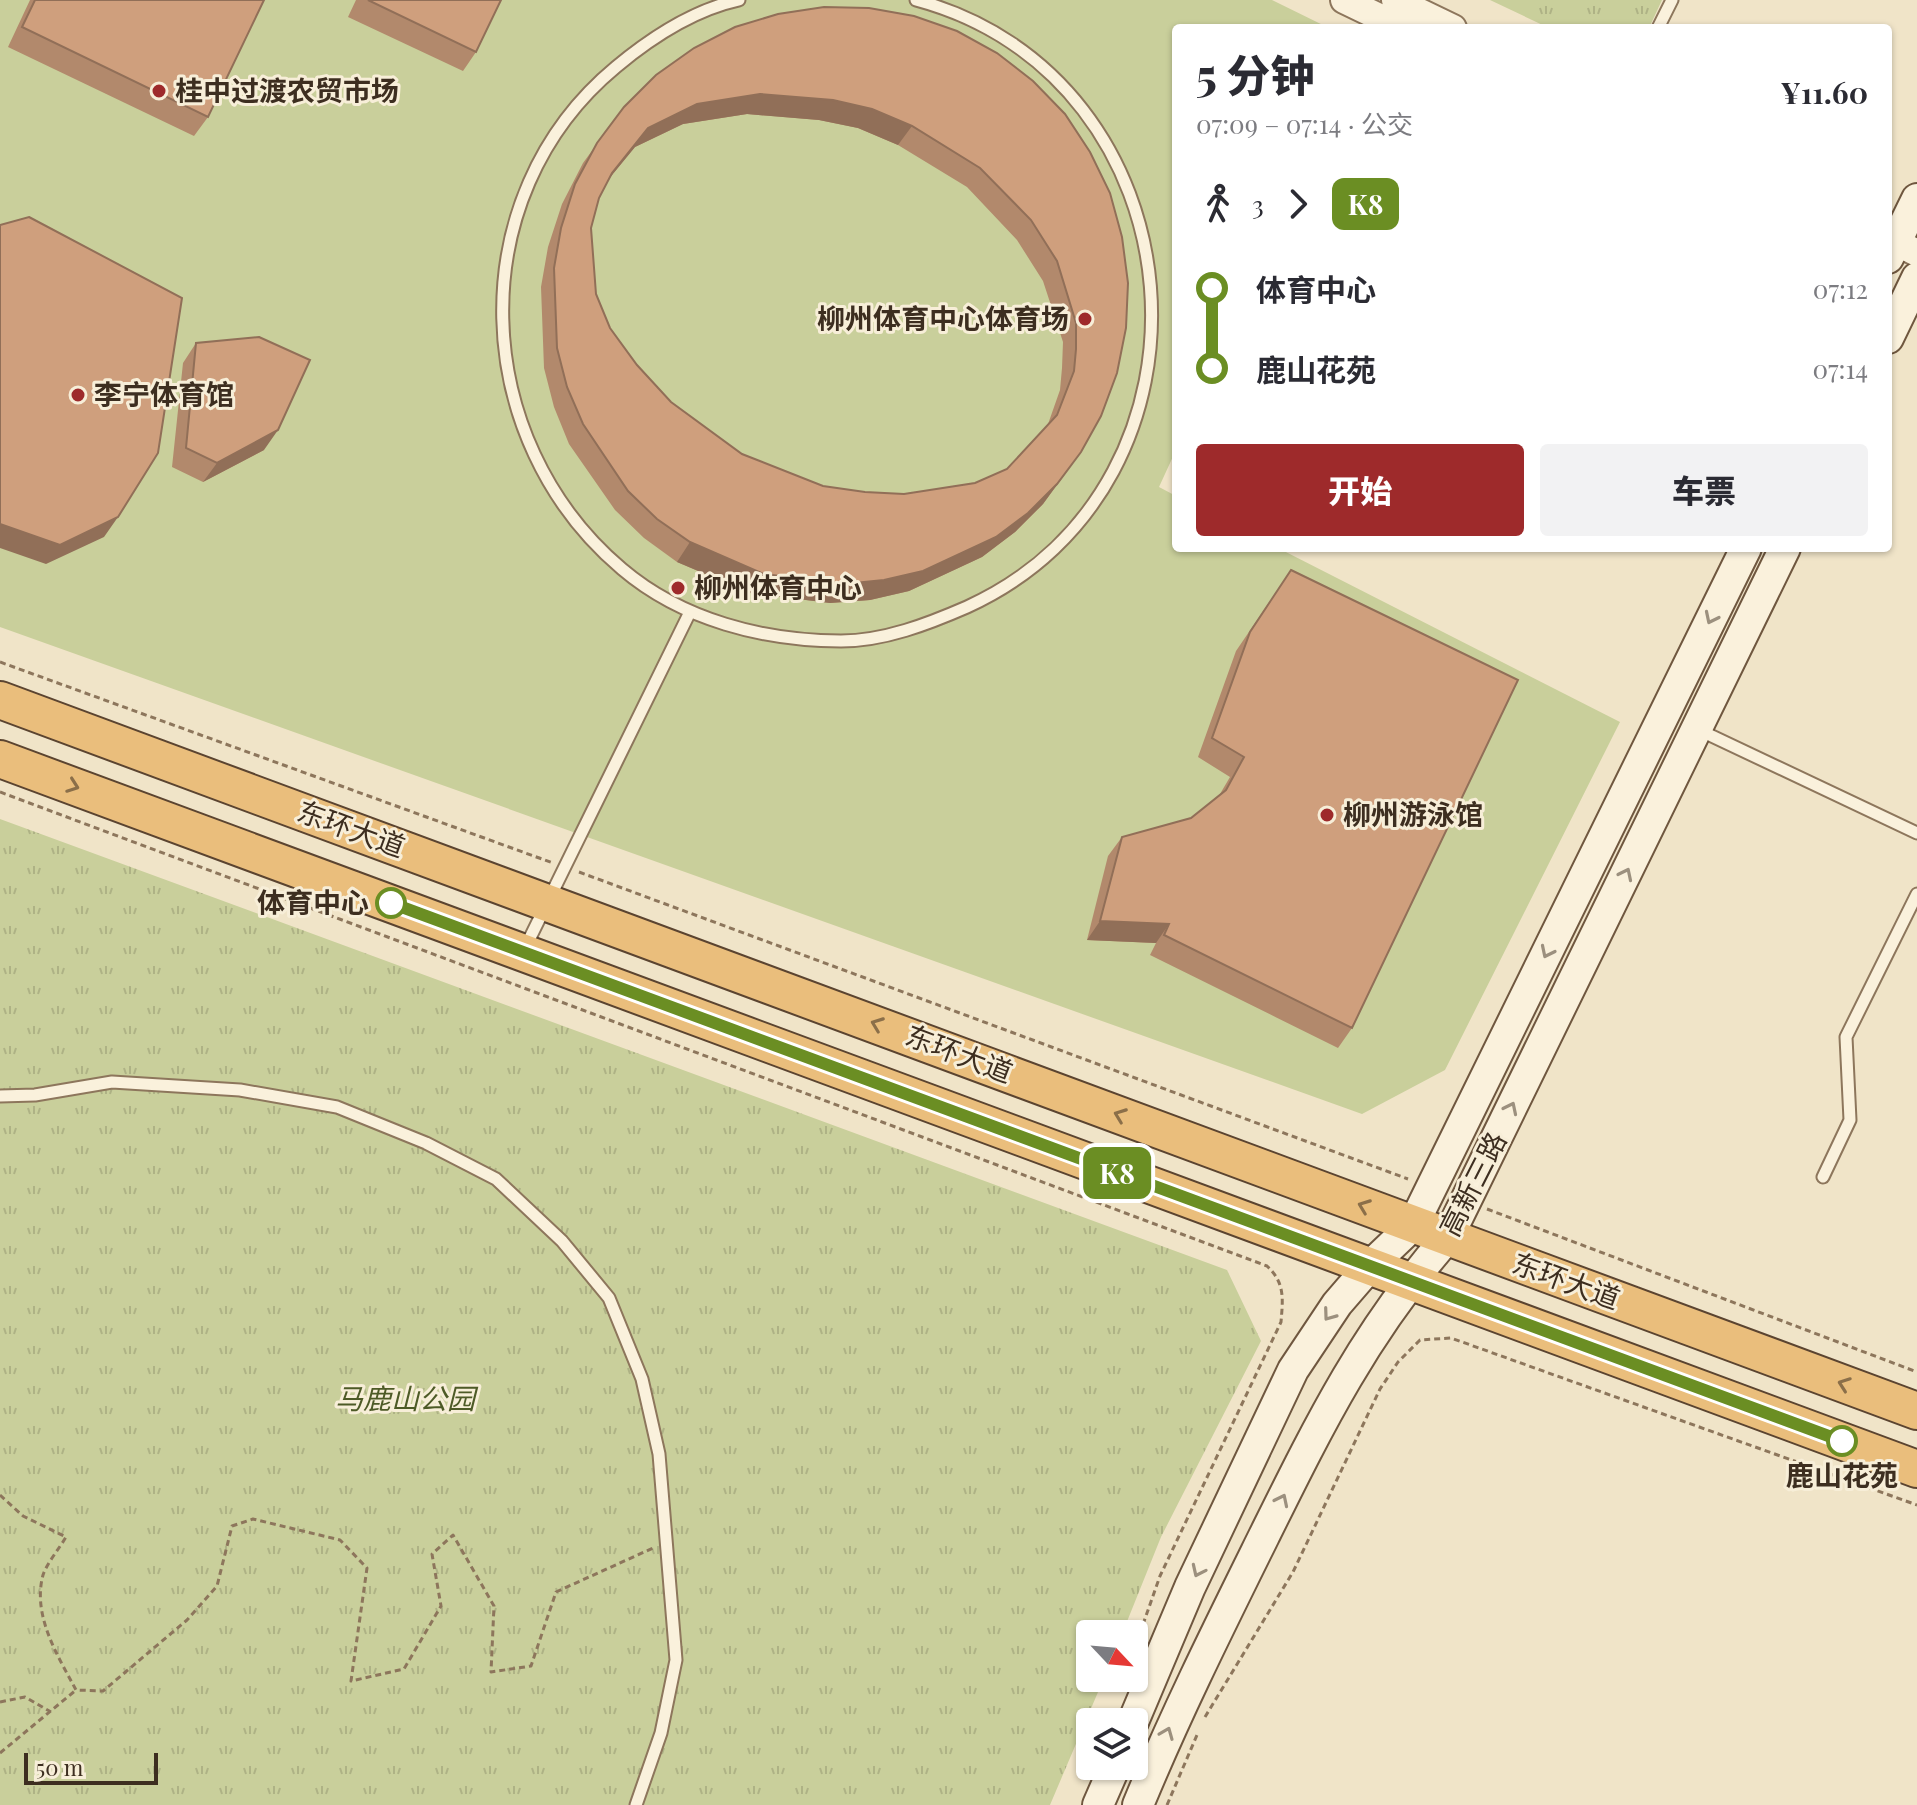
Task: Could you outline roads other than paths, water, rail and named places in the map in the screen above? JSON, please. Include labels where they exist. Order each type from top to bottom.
[{"type":"highway","name":"东环大道","points":[[0,700],[547,900],[1917,1411]]},
{"type":"highway","name":"东环大道","points":[[0,759],[1917,1469]]},
{"type":"main road","points":[[1895,251],[1917,199]]},
{"type":"main road","points":[[1892,330],[1917,278]]},
{"type":"main road","name":"高新三路","points":[[1139,1708],[1190,1587],[1293,1370],[1337,1304],[1369,1267],[1413,1225],[1744,552]]},
{"type":"main road","name":"高新三路","points":[[1138,1805],[1176,1711],[1330,1403],[1370,1336],[1410,1280],[1448,1237],[1783,552]]},
{"type":"main road","points":[[1098,1805],[1109,1780]]},
{"type":"street","points":[[1344,0],[1394,24]]},
{"type":"street","points":[[1395,0],[1445,24]]},
{"type":"street","points":[[1895,251],[1917,278]]},
{"type":"lane","points":[[739,0],[722,4],[652,37],[592,87],[545,149],[514,221],[501,297],[506,375],[529,449],[561,503],[569,516],[623,571],[690,612],[766,636],[846,641],[924,626],[985,599],[1060,543],[1109,479],[1141,405],[1154,326],[1147,246],[1122,170],[1078,103],[1020,48],[952,4],[916,0]]},
{"type":"lane","points":[[1660,24],[1672,0]]},
{"type":"lane","points":[[523,952],[690,612]]},
{"type":"lane","points":[[1697,728],[1917,833]]},
{"type":"lane","points":[[1823,1177],[1850,1120],[1846,1037],[1917,894]]},
{"type":"lane","points":[[0,1096],[35,1095],[112,1082],[240,1090],[337,1107],[426,1143],[496,1179],[562,1241],[609,1298],[642,1379],[659,1454],[676,1660],[661,1733],[636,1805]]},
{"type":"place","name":"桂中过渡农贸市场","points":[[159,91]]},
{"type":"place","name":"柳州体育中心体育场","points":[[1085,319]]},
{"type":"place","name":"李宁体育馆","points":[[78,395]]},
{"type":"place","name":"柳州体育中心","points":[[678,588]]},
{"type":"place","name":"柳州游泳馆","points":[[1327,815]]},
{"type":"place","name":"体育中心","points":[[391,903]]},
{"type":"place","name":"鹿山花苑","points":[[1842,1441]]},
{"type":"park label","name":"马鹿山公园","points":[[405,1399]]}]
